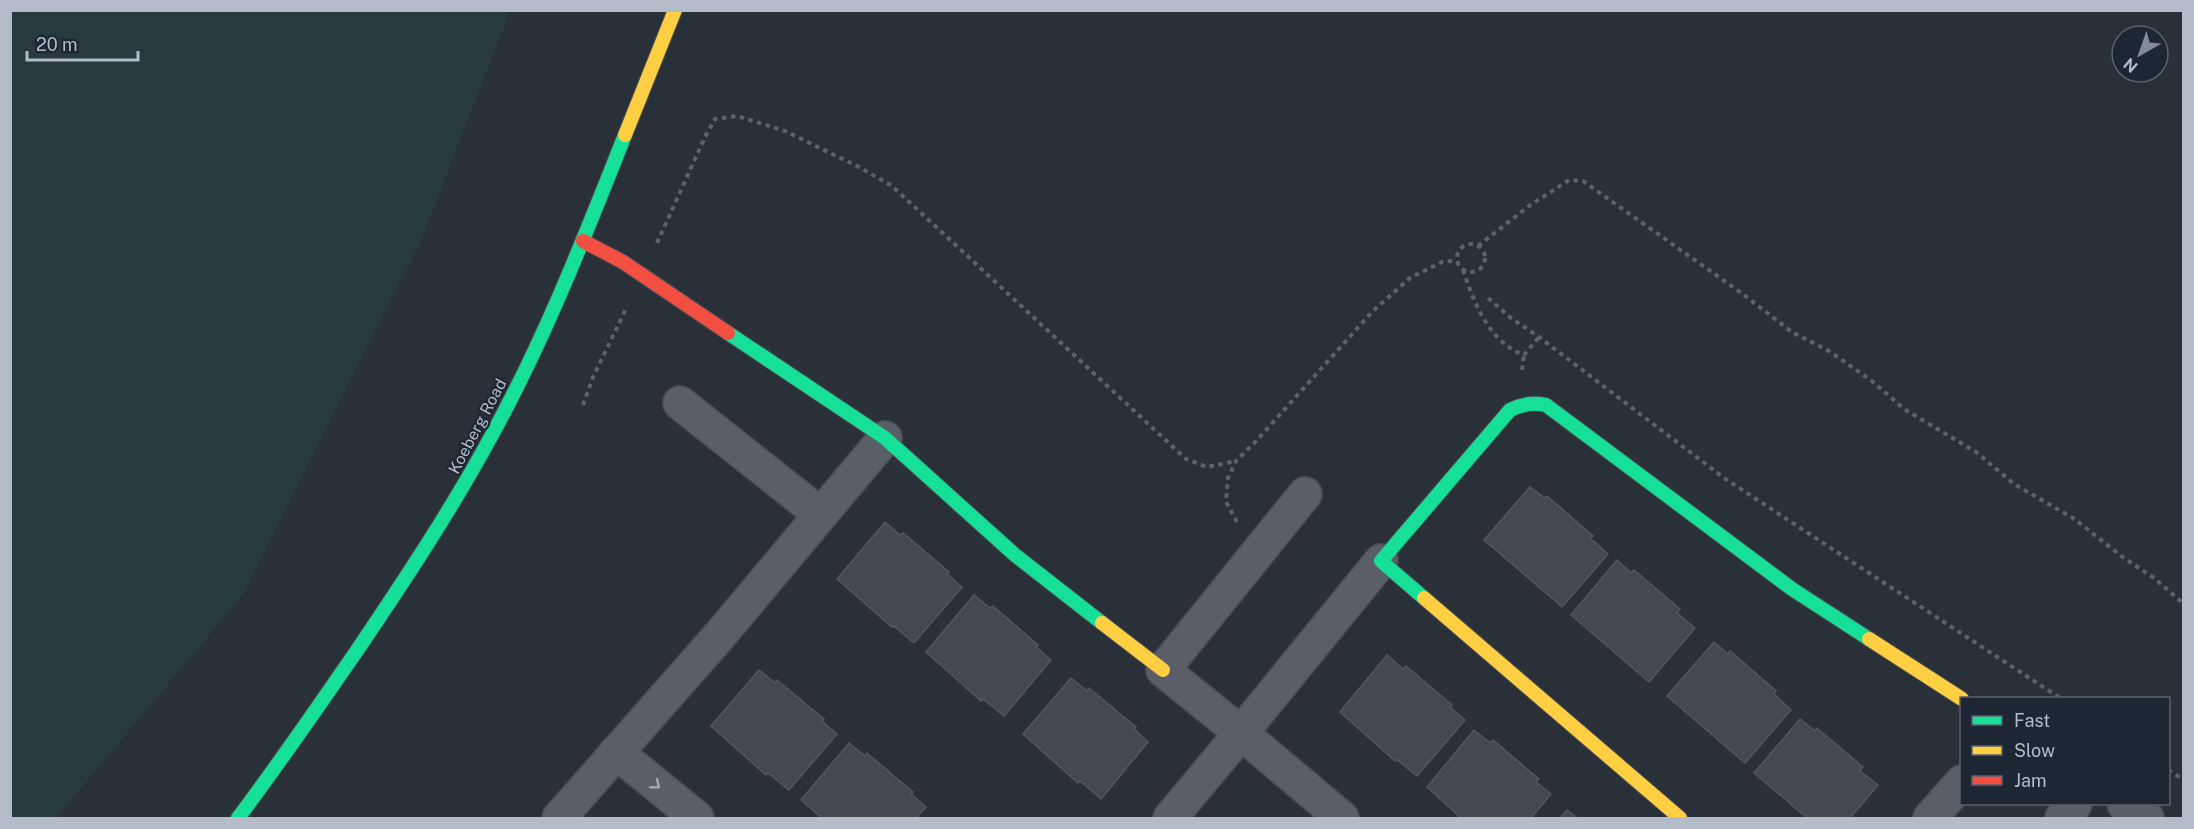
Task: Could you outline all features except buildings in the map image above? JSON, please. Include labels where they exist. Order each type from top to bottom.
[{"type":"street","name":"Koeberg Road","points":[[238,819],[291,748],[408,574],[465,485],[509,404],[583,241],[675,10]]},
{"type":"street","points":[[583,241],[623,262],[885,438],[1016,555],[1241,733],[1342,819]]},
{"type":"street","points":[[1170,819],[1381,561],[1510,410],[1533,401],[1546,405],[1792,589],[1960,698]]},
{"type":"street","points":[[680,403],[820,514]]},
{"type":"street","points":[[560,819],[720,635],[885,438]]},
{"type":"street","points":[[1163,670],[1305,494]]},
{"type":"street","points":[[1381,561],[1680,819]]},
{"type":"street","points":[[616,752],[697,819]]},
{"type":"street","points":[[1930,819],[1960,784]]},
{"type":"street","points":[[2062,819],[2074,805]]},
{"type":"street","points":[[2126,805],[2148,819]]},
{"type":"path","points":[[583,405],[593,377],[643,276],[705,137],[715,119],[737,116],[785,131],[859,167],[892,186],[1186,459],[1207,467],[1236,461]]},
{"type":"path","points":[[1478,246],[1529,206],[1569,180],[1583,181],[1740,292],[1792,332],[1829,351],[1872,381],[1905,409],[1976,452],[2014,484],[2073,518],[2154,578],[2184,604]]},
{"type":"path","points":[[1463,270],[1472,272],[1480,268],[1485,261],[1484,252],[1478,246],[1469,243],[1461,247],[1457,254],[1458,263],[1463,270],[1471,294],[1491,330],[1509,350],[1524,355],[1539,337]]},
{"type":"path","points":[[1264,545],[1236,521],[1226,502],[1228,478],[1236,461],[1372,312],[1410,278],[1442,262],[1458,263]]},
{"type":"path","points":[[1488,298],[1511,318],[1724,478],[2057,697]]},
{"type":"path","points":[[2170,771],[2184,780]]},
{"type":"green space","points":[[10,11],[510,11],[422,238],[242,596],[56,818],[11,818]]},
{"type":"traffic: fast","points":[[238,818],[298,736],[374,625],[427,544],[477,461],[512,397],[547,324],[625,135]]},
{"type":"traffic: fast","points":[[728,333],[885,438],[1015,555],[1102,623]]},
{"type":"traffic: fast","points":[[1424,598],[1381,561],[1510,410],[1523,405],[1537,404],[1546,405],[1792,589],[1869,639]]},
{"type":"traffic: slow","points":[[625,135],[675,10]]},
{"type":"traffic: slow","points":[[1424,598],[1680,818]]},
{"type":"traffic: slow","points":[[1102,623],[1163,670]]},
{"type":"traffic: slow","points":[[1869,639],[1960,698]]},
{"type":"traffic: jam","points":[[583,241],[623,262],[728,333]]}]
